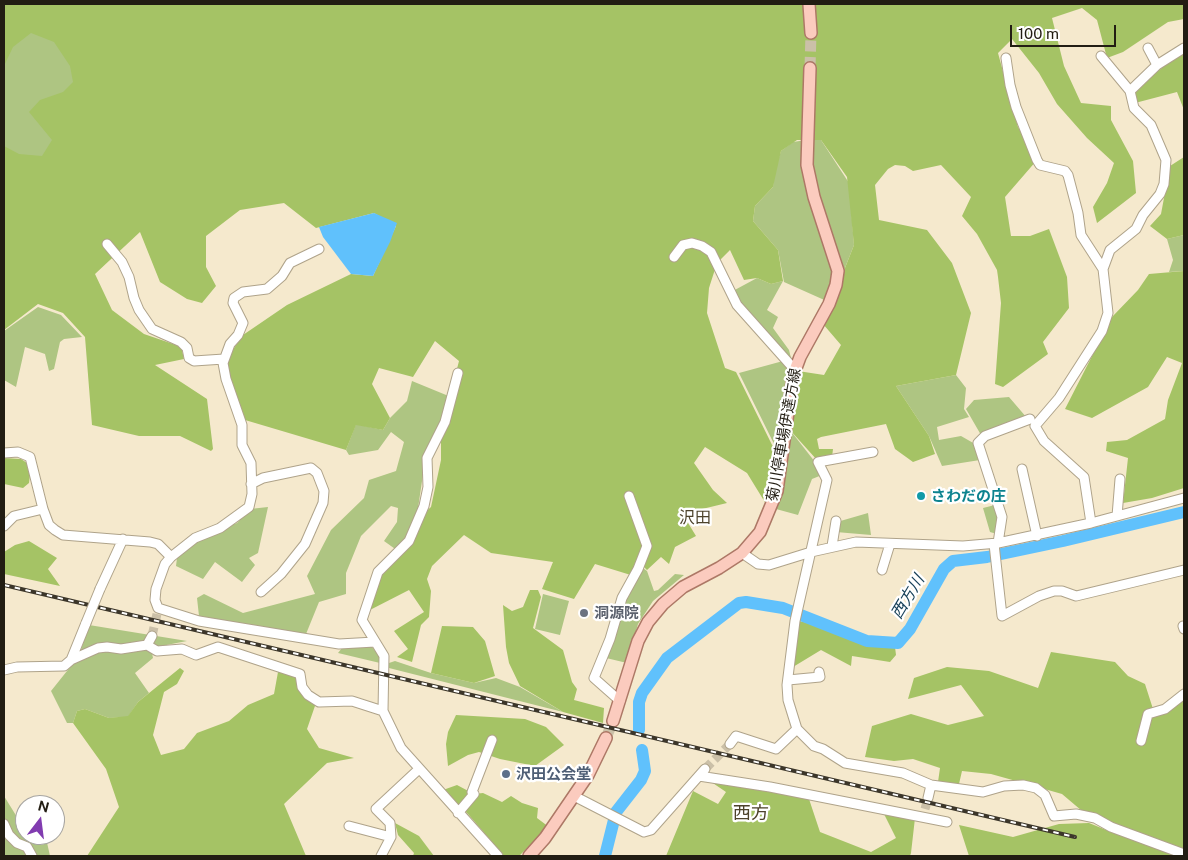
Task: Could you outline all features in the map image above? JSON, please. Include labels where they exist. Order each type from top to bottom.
[{"type":"main road","points":[[809,4],[811,33]]},
{"type":"main road","name":"菊川停車場伊達方線","points":[[613,721],[638,640],[648,622],[663,604],[683,587],[719,568],[742,553],[760,532],[777,492],[789,395],[795,370],[829,304],[836,285],[838,271],[814,198],[807,165],[810,68]]},
{"type":"main road","points":[[529,856],[545,838],[588,775],[606,738]]},
{"type":"street","points":[[1148,48],[1157,66]]},
{"type":"street","points":[[1130,91],[1157,66],[1184,48]]},
{"type":"street","points":[[1101,56],[1130,91],[1134,108],[1151,125],[1166,160],[1164,184],[1160,194],[1143,215],[1136,229],[1110,250],[1103,269]]},
{"type":"street","points":[[1006,58],[1016,107],[1037,160],[1040,165],[1065,171],[1068,174],[1078,213],[1081,235],[1103,269],[1108,312],[1102,331],[1059,398],[1035,426],[1044,441],[1084,477],[1091,523]]},
{"type":"street","points":[[674,257],[683,244],[692,243],[711,252],[736,305],[795,370]]},
{"type":"street","points":[[107,244],[126,270],[134,298],[145,320],[152,329],[181,342],[186,348],[189,358],[194,361],[224,359]]},
{"type":"street","points":[[319,249],[290,263],[282,276],[267,289],[243,292],[234,298],[233,303],[243,323],[238,335],[230,344],[224,359],[226,379],[242,425],[242,445],[250,463],[249,507],[220,528],[195,538],[171,556],[165,564],[156,589],[155,600],[157,611],[199,621],[339,644],[375,642]]},
{"type":"street","points":[[458,374],[445,422],[427,458],[428,487],[424,506],[409,541],[378,572],[362,620],[384,656],[383,711],[402,748],[498,856]]},
{"type":"street","points":[[1030,419],[985,436],[978,443],[1002,517],[996,543],[996,562],[1002,616],[1039,596],[1054,591],[1062,591],[1076,596],[1184,570]]},
{"type":"street","points":[[4,453],[18,452],[30,457],[49,525],[63,535],[123,539],[158,544],[171,556]]},
{"type":"street","points":[[873,452],[818,462],[827,480],[795,621],[788,680],[788,700],[796,730],[814,746],[823,749],[845,763],[903,774],[931,786],[983,792],[1004,786],[1022,785],[1036,788],[1045,795],[1054,816],[1076,814],[1095,818],[1111,827],[1184,854]]},
{"type":"street","points":[[251,484],[263,478],[311,468],[317,473],[324,491],[322,506],[305,544],[281,574],[261,592]]},
{"type":"street","points":[[1022,468],[1037,536]]},
{"type":"street","points":[[1117,516],[1120,480]]},
{"type":"street","points":[[620,701],[594,678],[610,639],[622,598],[638,569],[647,546],[629,496]]},
{"type":"street","points":[[742,553],[758,564],[769,565],[832,546],[856,542],[963,546],[996,543],[1037,536],[1184,498]]},
{"type":"street","points":[[4,526],[14,516],[43,509]]},
{"type":"street","points":[[832,546],[836,521]]},
{"type":"street","points":[[71,660],[123,539]]},
{"type":"street","points":[[882,570],[890,544]]},
{"type":"street","points":[[146,645],[152,636]]},
{"type":"street","points":[[4,670],[17,667],[56,668],[64,666],[71,660],[98,648],[121,649],[146,645],[157,651],[182,649],[196,654],[218,647],[300,674],[302,687],[308,695],[319,702],[352,701],[383,711]]},
{"type":"street","points":[[788,680],[820,677],[819,672]]},
{"type":"street","points":[[1140,741],[1148,714],[1166,709],[1184,694]]},
{"type":"street","points":[[730,744],[736,736],[776,749],[796,730]]},
{"type":"street","points":[[458,813],[472,790],[492,740]]},
{"type":"street","points":[[381,856],[391,837],[390,824],[376,809],[419,769]]},
{"type":"street","points":[[574,796],[644,832],[651,830],[702,773],[770,787],[924,813],[947,822]]},
{"type":"street","points":[[472,790],[482,783]]},
{"type":"street","points":[[928,798],[931,786]]},
{"type":"street","points":[[4,824],[9,835],[17,843],[28,847],[32,856]]},
{"type":"street","points":[[349,826],[391,837]]},
{"type":"green space","points":[[4,4],[1184,4],[1184,19],[1168,22],[1123,52],[1107,58],[1097,20],[1082,8],[1052,18],[1064,66],[1081,103],[1111,106],[1111,120],[1133,161],[1136,193],[1097,223],[1093,207],[1107,183],[1114,163],[1087,138],[1057,104],[1039,73],[1012,39],[998,53],[1018,127],[1037,160],[1005,197],[1011,236],[1030,236],[1049,229],[1067,277],[1069,308],[1043,342],[1048,354],[1003,387],[995,384],[1001,303],[997,270],[977,234],[962,216],[971,197],[941,165],[913,171],[905,166],[895,165],[888,169],[875,185],[879,220],[927,230],[952,263],[971,313],[956,375],[896,386],[929,436],[935,454],[913,462],[895,449],[886,424],[817,439],[819,449],[833,449],[832,457],[817,460],[790,430],[798,371],[824,375],[841,345],[823,324],[854,245],[847,177],[821,140],[797,140],[781,151],[773,187],[755,206],[753,221],[778,250],[783,281],[771,284],[757,278],[744,280],[730,250],[717,263],[709,288],[707,313],[725,368],[736,372],[777,455],[772,485],[766,504],[747,473],[705,447],[694,463],[713,490],[727,503],[698,510],[685,518],[696,536],[675,547],[669,564],[661,557],[647,570],[641,564],[634,576],[595,564],[574,599],[542,589],[553,562],[491,553],[464,535],[432,566],[427,579],[431,591],[429,617],[421,625],[412,662],[397,657],[408,649],[394,631],[424,612],[409,590],[366,612],[380,573],[400,557],[411,543],[421,516],[431,507],[441,460],[441,431],[459,361],[435,341],[413,377],[379,368],[372,384],[390,418],[383,430],[356,425],[346,450],[245,420],[233,394],[225,361],[243,335],[287,305],[351,274],[373,276],[396,226],[374,213],[316,228],[284,203],[240,210],[206,236],[206,267],[216,286],[202,303],[187,299],[160,282],[140,232],[95,274],[112,310],[144,334],[179,346],[182,350],[184,359],[155,365],[207,399],[213,449],[211,451],[180,436],[139,436],[92,425],[85,337],[63,313],[38,304],[4,330],[4,146],[19,154],[42,156],[52,140],[29,112],[40,100],[63,92],[73,82],[70,66],[54,42],[31,33],[13,47],[4,66]]},
{"type":"green space","points":[[35,20],[78,63],[64,166],[4,163],[4,23]]},
{"type":"green space","points":[[1184,49],[1184,110],[1177,92],[1135,103],[1134,99],[1137,89]]},
{"type":"green space","points":[[821,140],[849,183],[854,245],[831,303],[784,282],[778,250],[753,221],[755,206],[773,187],[774,173],[781,151],[793,142]]},
{"type":"green space","points":[[1184,157],[1184,235],[1167,239],[1150,226],[1161,214],[1170,166]]},
{"type":"green space","points":[[1184,235],[1184,271],[1169,272],[1173,260],[1167,239]]},
{"type":"green space","points":[[1184,271],[1184,488],[1152,498],[1123,503],[1128,458],[1106,451],[1107,442],[1127,440],[1165,419],[1168,400],[1182,363],[1167,357],[1148,387],[1092,418],[1065,409],[1112,317],[1138,290],[1149,274]]},
{"type":"green space","points":[[757,278],[771,284],[783,281],[767,310],[778,317],[773,328],[789,350],[792,362],[731,292]]},
{"type":"green space","points":[[38,307],[61,315],[82,337],[64,339],[60,342],[54,369],[49,371],[45,354],[25,347],[16,387],[4,380],[4,331]]},
{"type":"green space","points":[[783,361],[792,372],[778,452],[739,373]]},
{"type":"green space","points":[[956,375],[966,388],[964,409],[969,417],[937,427],[939,440],[961,436],[975,444],[980,460],[942,466],[929,436],[896,386]]},
{"type":"green space","points":[[412,381],[451,397],[441,431],[426,454],[417,515],[407,541],[398,551],[384,541],[397,522],[398,508],[391,506],[361,536],[346,573],[346,594],[319,602],[306,634],[199,616],[197,598],[204,594],[243,613],[315,594],[307,576],[331,530],[364,498],[369,480],[396,471],[404,442],[391,432],[378,450],[349,455],[346,450],[356,424],[383,430],[390,418],[407,401]]},
{"type":"green space","points":[[1009,397],[1027,418],[981,435],[966,409],[974,400]]},
{"type":"green space","points":[[790,430],[815,462],[822,475],[812,479],[798,515],[776,509],[784,481]]},
{"type":"green space","points":[[4,458],[21,459],[27,463],[30,475],[29,483],[23,488],[4,484]]},
{"type":"green space","points":[[995,505],[1000,522],[997,534],[990,532],[983,508]]},
{"type":"green space","points":[[268,507],[258,553],[249,558],[255,565],[242,582],[215,562],[203,579],[176,566],[177,558],[201,537],[237,523],[250,509]]},
{"type":"green space","points":[[868,513],[871,535],[836,532],[837,522]]},
{"type":"green space","points":[[29,541],[57,558],[48,569],[60,586],[4,574],[4,552],[15,545]]},
{"type":"green space","points":[[640,566],[647,571],[654,591],[658,590],[675,574],[684,575],[653,601],[638,624],[627,663],[602,657],[623,597]]},
{"type":"green space","points":[[530,590],[538,590],[541,597],[533,628],[563,650],[572,682],[577,689],[574,700],[604,708],[603,723],[563,712],[520,686],[509,663],[503,605],[512,611],[523,607]]},
{"type":"green space","points":[[543,594],[569,601],[560,635],[535,629]]},
{"type":"green space","points":[[799,621],[826,627],[866,643],[895,647],[896,655],[890,662],[852,656],[851,666],[821,650],[793,667]]},
{"type":"green space","points":[[89,625],[187,641],[151,648],[153,658],[135,673],[149,693],[138,702],[128,717],[109,718],[85,709],[77,711],[73,723],[67,723],[51,691],[79,656]]},
{"type":"green space","points":[[442,626],[473,627],[485,641],[495,676],[474,683],[431,673]]},
{"type":"green space","points":[[370,645],[379,655],[380,663],[338,653],[342,648]]},
{"type":"green space","points":[[1051,652],[1115,662],[1128,676],[1145,684],[1153,709],[1165,709],[1184,695],[1184,856],[969,856],[959,825],[1013,837],[1059,824],[1089,823],[1111,832],[1158,841],[1088,816],[1062,794],[991,774],[962,771],[959,784],[938,782],[940,768],[913,759],[894,761],[865,757],[872,726],[911,714],[948,725],[984,716],[961,685],[908,699],[914,678],[947,667],[989,671],[1038,688]]},
{"type":"green space","points":[[395,661],[431,673],[474,683],[496,678],[520,687],[563,712],[389,668],[389,663]]},
{"type":"green space","points":[[180,668],[184,671],[177,684],[164,692],[153,735],[161,755],[184,749],[197,733],[229,721],[248,705],[274,694],[278,672],[297,676],[316,703],[307,729],[319,748],[354,758],[327,763],[284,804],[306,856],[87,856],[119,807],[106,769],[73,723],[77,711],[85,709],[109,718],[128,716],[138,702]]},
{"type":"green space","points":[[456,715],[525,719],[546,727],[564,745],[535,766],[500,759],[479,752],[468,755],[448,766],[446,744],[448,732]]},
{"type":"green space","points":[[704,777],[808,796],[820,832],[871,852],[896,838],[883,812],[915,818],[910,856],[666,856],[693,791],[718,804],[726,792]]},
{"type":"green space","points":[[457,785],[474,794],[483,793],[502,802],[511,796],[522,803],[538,808],[537,818],[549,827],[519,856],[504,856],[468,814],[443,790]]},
{"type":"green space","points":[[4,796],[15,814],[15,845],[48,845],[50,856],[4,856]]},
{"type":"green space","points":[[395,823],[419,836],[434,856],[413,856],[414,853],[398,835]]},
{"type":"water","points":[[374,213],[397,223],[390,242],[373,276],[351,274],[323,237],[319,227]]},
{"type":"waterway","name":"西方川","points":[[639,730],[639,702],[642,693],[667,658],[739,603],[746,602],[783,608],[867,641],[898,643],[910,629],[944,569],[953,561],[987,557],[1063,541],[1184,512]]},
{"type":"waterway","name":"西方川","points":[[605,856],[616,812],[641,780],[645,771],[642,750]]},
{"type":"tunnel","points":[[810,68],[811,33]]},
{"type":"tunnel","points":[[152,636],[157,614]]},
{"type":"tunnel","points":[[606,738],[613,721]]},
{"type":"tunnel","points":[[705,769],[730,744]]},
{"type":"tunnel","points":[[925,809],[928,798]]},
{"type":"railway","points":[[4,585],[1075,837]]},
{"type":"place","name":"さわだの庄","points":[[921,496]]},
{"type":"place","name":"洞源院","points":[[584,613]]},
{"type":"place","name":"沢田公会堂","points":[[506,774]]},
{"type":"district","name":"沢田","points":[[695,518]]},
{"type":"district","name":"西方","points":[[751,813]]}]
